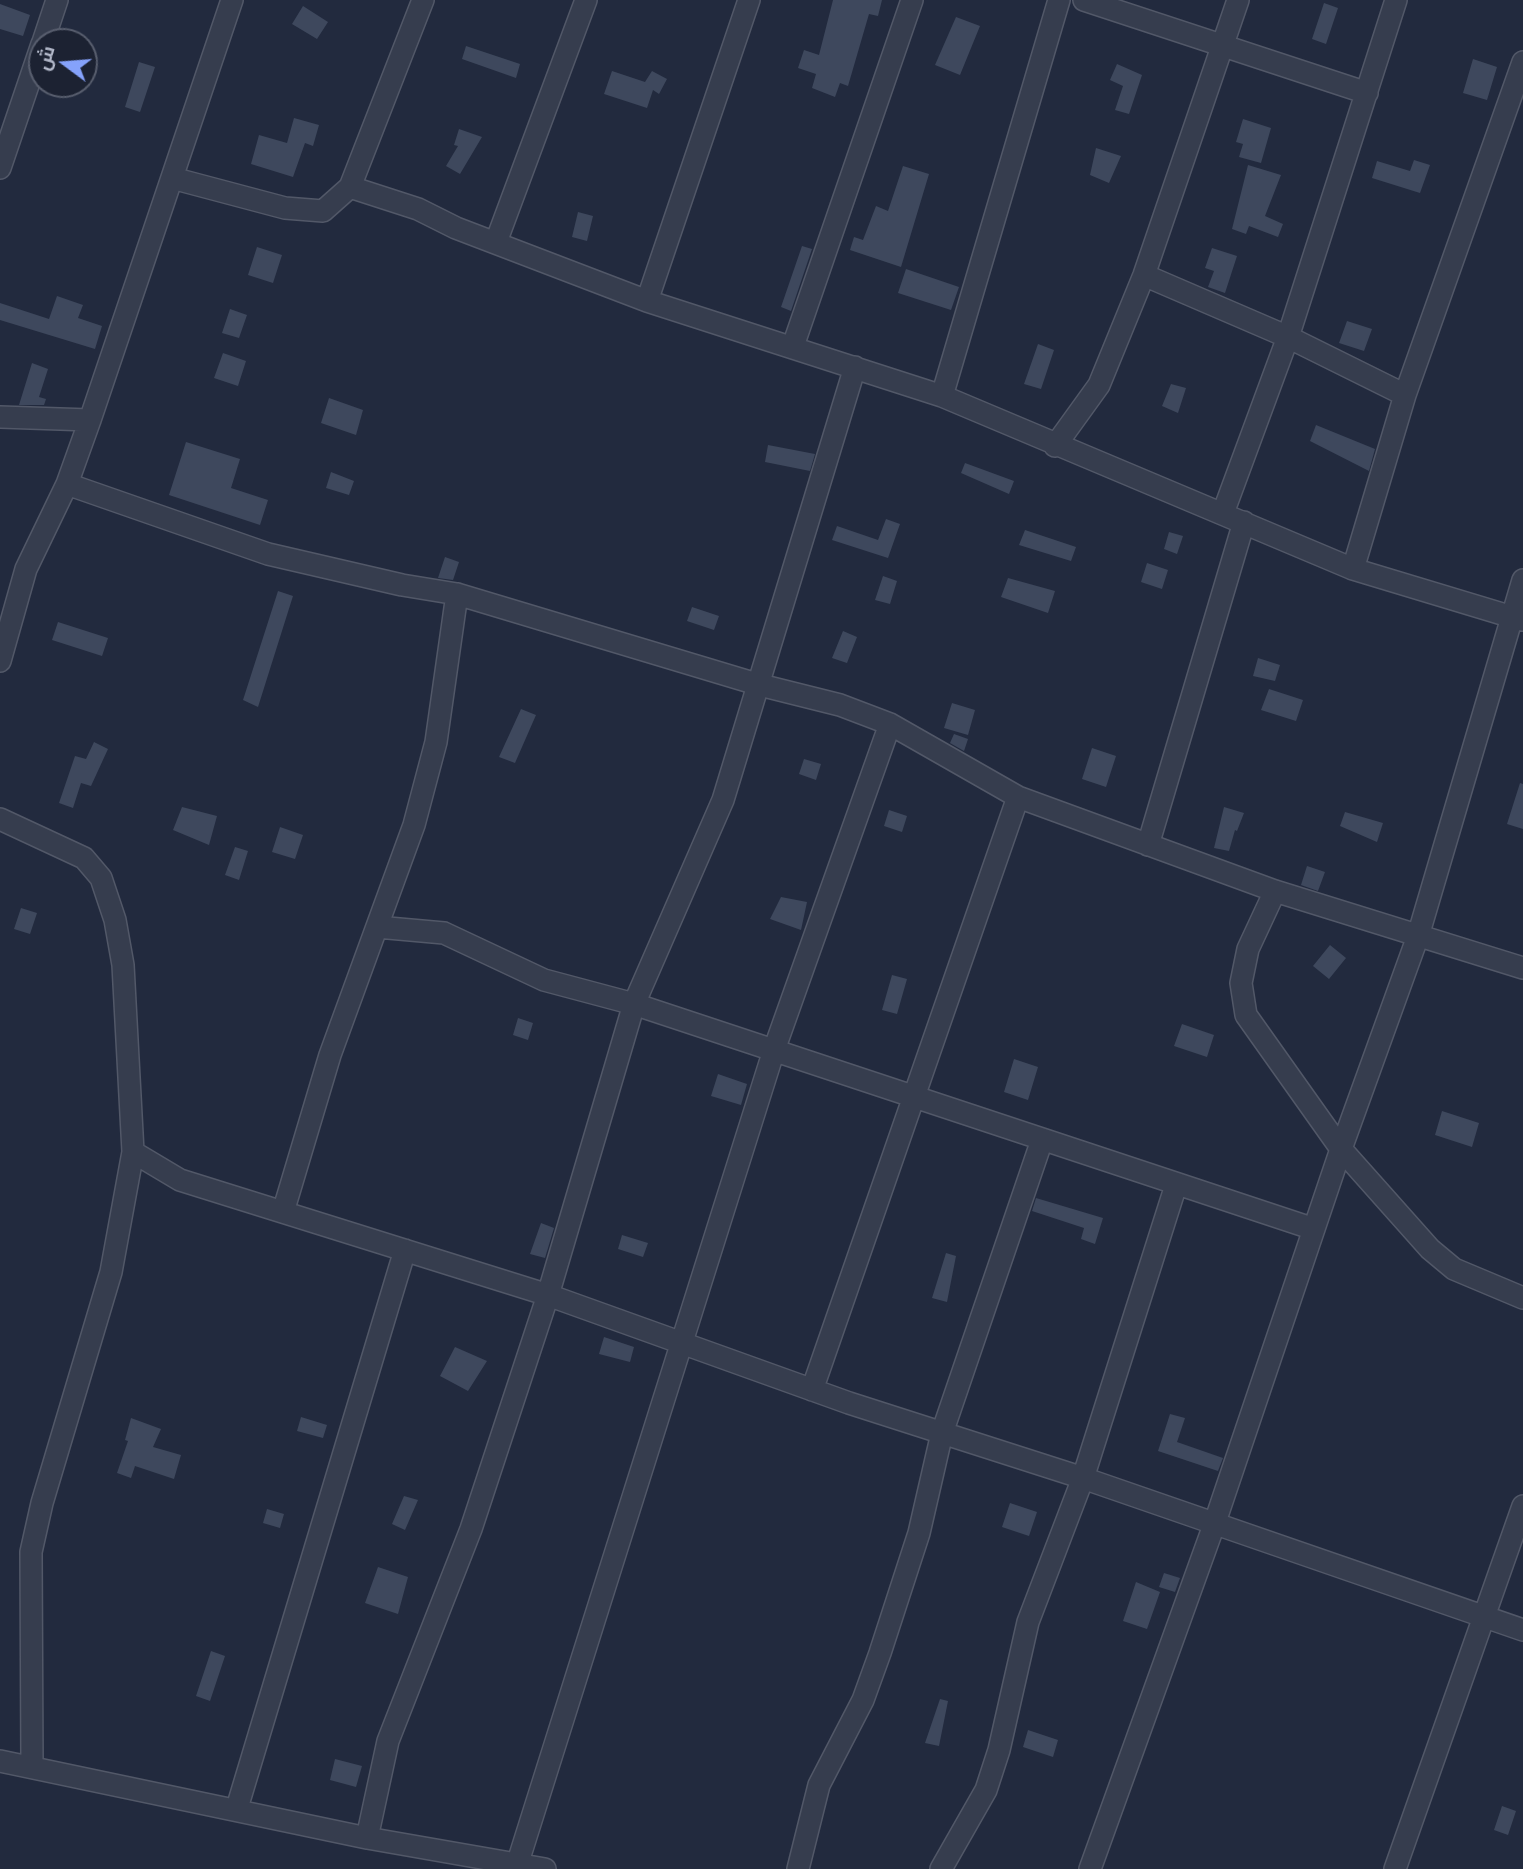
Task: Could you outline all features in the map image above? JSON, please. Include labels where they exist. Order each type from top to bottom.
[{"type":"street","points":[[47,28],[57,0]]},
{"type":"street","points":[[0,661],[26,569],[67,484],[232,0]]},
{"type":"street","points":[[172,178],[285,208],[323,211],[350,187],[423,0]]},
{"type":"street","points":[[496,242],[586,0]]},
{"type":"street","points":[[647,301],[749,0]]},
{"type":"street","points":[[793,346],[912,0]]},
{"type":"street","points":[[942,396],[1059,0]]},
{"type":"street","points":[[1084,0],[1367,93]]},
{"type":"street","points":[[1055,446],[1099,385],[1144,275],[1238,0]]},
{"type":"street","points":[[1223,513],[1288,337],[1396,0]]},
{"type":"street","points":[[1353,569],[1405,395],[1523,62]]},
{"type":"street","points":[[0,168],[28,85]]},
{"type":"street","points":[[350,187],[418,209],[456,228],[647,301],[942,396],[1055,446],[1223,513],[1353,569],[1517,619]]},
{"type":"street","points":[[1144,275],[1288,337],[1405,395]]},
{"type":"street","points":[[367,1838],[388,1741],[471,1530],[548,1295],[634,1004],[723,800],[855,367]]},
{"type":"street","points":[[0,417],[90,420]]},
{"type":"street","points":[[67,484],[268,554],[402,585],[457,594],[760,685],[840,705],[890,724],[1018,797],[1275,891],[1523,968]]},
{"type":"street","points":[[1148,845],[1244,522]]},
{"type":"street","points":[[1090,1869],[1214,1525],[1341,1149],[1418,936],[1517,619],[1523,580]]},
{"type":"street","points":[[284,1212],[330,1055],[414,825],[436,742],[457,594]]},
{"type":"street","points":[[517,1865],[774,1050],[890,724]]},
{"type":"street","points":[[812,1390],[915,1097],[949,988],[1018,797]]},
{"type":"street","points":[[0,819],[84,858],[101,878],[115,920],[123,965],[133,1152],[111,1272],[42,1503],[31,1552],[32,1765]]},
{"type":"street","points":[[1275,891],[1248,949],[1241,983],[1246,1015],[1341,1149],[1430,1249],[1454,1269],[1523,1298]]},
{"type":"street","points":[[377,926],[444,933],[544,980],[634,1004],[1314,1229]]},
{"type":"street","points":[[798,1869],[819,1785],[863,1700],[919,1533],[942,1433],[1042,1140]]},
{"type":"street","points":[[133,1152],[180,1180],[548,1295],[812,1390],[1083,1478],[1523,1630]]},
{"type":"street","points":[[941,1869],[986,1790],[999,1750],[1028,1622],[1083,1478],[1175,1185]]},
{"type":"street","points":[[237,1808],[405,1250]]},
{"type":"street","points":[[1395,1869],[1523,1506]]},
{"type":"street","points":[[0,1761],[32,1765],[237,1808],[367,1838],[545,1869]]},
{"type":"building","points":[[833,0],[882,0],[878,16],[869,14],[848,86],[840,83],[835,97],[812,88],[816,74],[798,68],[804,50],[819,55]]},
{"type":"building","points":[[1324,3],[1338,8],[1326,44],[1312,39]]},
{"type":"building","points":[[0,4],[30,15],[23,36],[0,29]]},
{"type":"building","points":[[303,6],[328,22],[317,39],[292,24]]},
{"type":"building","points":[[956,17],[980,26],[960,75],[935,65]]},
{"type":"building","points":[[466,46],[520,64],[516,78],[462,59]]},
{"type":"building","points":[[1473,59],[1497,67],[1487,100],[1463,93]]},
{"type":"building","points":[[139,62],[155,67],[140,112],[125,107]]},
{"type":"building","points":[[1117,64],[1142,75],[1129,114],[1115,110],[1123,86],[1110,80]]},
{"type":"building","points":[[612,71],[645,82],[652,71],[667,79],[659,94],[653,90],[647,108],[604,94]]},
{"type":"building","points":[[294,118],[319,125],[313,146],[305,143],[293,177],[251,164],[259,135],[287,143]]},
{"type":"building","points":[[1243,119],[1271,128],[1261,163],[1239,157],[1243,144],[1236,142]]},
{"type":"building","points":[[459,129],[482,137],[460,174],[446,166],[458,146],[454,145]]},
{"type":"building","points":[[1096,148],[1121,156],[1109,183],[1090,175]]},
{"type":"building","points":[[1414,160],[1430,165],[1420,193],[1372,178],[1377,161],[1410,171]]},
{"type":"building","points":[[1248,165],[1281,175],[1265,216],[1283,224],[1278,237],[1249,226],[1246,234],[1232,229]]},
{"type":"building","points":[[903,166],[929,174],[901,267],[850,250],[854,237],[863,240],[876,206],[888,211]]},
{"type":"building","points":[[578,212],[593,216],[587,241],[572,237]]},
{"type":"building","points":[[802,246],[812,249],[791,311],[781,307]]},
{"type":"building","points":[[257,247],[282,255],[273,283],[248,275]]},
{"type":"building","points":[[1212,248],[1237,256],[1225,293],[1208,287],[1214,271],[1205,268]]},
{"type":"building","points":[[906,269],[959,287],[951,310],[898,293]]},
{"type":"building","points":[[57,296],[83,305],[78,318],[102,326],[95,349],[0,320],[0,303],[49,319]]},
{"type":"building","points":[[230,309],[247,315],[239,338],[222,333]]},
{"type":"building","points":[[1347,321],[1372,329],[1364,351],[1339,343]]},
{"type":"building","points":[[1038,344],[1054,350],[1041,389],[1024,384]]},
{"type":"building","points":[[223,353],[246,361],[238,386],[214,378]]},
{"type":"building","points":[[32,363],[48,369],[39,397],[46,399],[44,405],[19,405]]},
{"type":"building","points":[[1171,384],[1186,388],[1178,413],[1162,406]]},
{"type":"building","points":[[329,398],[363,410],[356,435],[321,423]]},
{"type":"building","points":[[1316,425],[1375,449],[1369,471],[1310,441]]},
{"type":"building","points":[[186,442],[240,459],[231,488],[268,500],[260,525],[169,495]]},
{"type":"building","points":[[768,445],[815,454],[810,471],[765,462]]},
{"type":"building","points":[[965,463],[1014,481],[1009,494],[961,473]]},
{"type":"building","points":[[331,472],[354,481],[349,495],[326,488]]},
{"type":"building","points":[[886,519],[900,524],[888,558],[832,540],[837,526],[878,540]]},
{"type":"building","points":[[1025,530],[1076,547],[1071,561],[1019,545]]},
{"type":"building","points":[[1169,532],[1183,536],[1177,554],[1164,549]]},
{"type":"building","points":[[445,557],[459,562],[453,580],[438,578]]},
{"type":"building","points":[[1147,563],[1168,570],[1162,589],[1141,582]]},
{"type":"building","points":[[883,576],[897,581],[890,604],[875,600]]},
{"type":"building","points":[[1008,578],[1055,591],[1048,613],[1001,597]]},
{"type":"building","points":[[278,591],[293,596],[258,707],[243,700]]},
{"type":"building","points":[[692,607],[719,616],[714,630],[687,621]]},
{"type":"building","points":[[58,622],[108,638],[102,656],[52,640]]},
{"type":"building","points":[[843,631],[857,637],[847,663],[832,658]]},
{"type":"building","points":[[1258,658],[1280,665],[1275,681],[1253,676]]},
{"type":"building","points":[[1269,689],[1303,700],[1296,721],[1261,710]]},
{"type":"building","points":[[952,703],[975,710],[968,735],[944,728]]},
{"type":"building","points":[[521,709],[536,715],[515,763],[499,757]]},
{"type":"building","points":[[954,734],[968,739],[964,751],[950,743]]},
{"type":"building","points":[[94,742],[108,749],[91,786],[81,783],[73,808],[59,803],[75,756],[86,759]]},
{"type":"building","points":[[1092,748],[1116,756],[1106,787],[1082,779]]},
{"type":"building","points":[[804,759],[821,764],[816,780],[799,774]]},
{"type":"building","points":[[1520,783],[1523,784],[1523,829],[1507,824]]},
{"type":"building","points":[[182,807],[217,816],[209,845],[173,830]]},
{"type":"building","points":[[1224,807],[1244,813],[1237,831],[1235,830],[1229,851],[1214,848]]},
{"type":"building","points":[[889,810],[907,816],[902,832],[884,826]]},
{"type":"building","points":[[1345,812],[1383,823],[1377,842],[1340,826]]},
{"type":"building","points":[[280,827],[303,835],[295,859],[272,852]]},
{"type":"building","points":[[235,847],[248,851],[239,880],[225,875]]},
{"type":"building","points":[[1307,866],[1325,872],[1318,891],[1301,885]]},
{"type":"building","points":[[781,897],[807,902],[801,930],[770,919]]},
{"type":"building","points":[[21,908],[37,913],[30,934],[14,929]]},
{"type":"building","points":[[1330,945],[1346,958],[1329,979],[1313,966]]},
{"type":"building","points":[[892,975],[907,979],[897,1014],[882,1010]]},
{"type":"building","points":[[518,1018],[533,1023],[528,1040],[513,1035]]},
{"type":"building","points":[[1182,1024],[1214,1035],[1207,1057],[1174,1046]]},
{"type":"building","points":[[1014,1059],[1038,1067],[1028,1100],[1004,1092]]},
{"type":"building","points":[[718,1074],[747,1084],[741,1105],[711,1096]]},
{"type":"building","points":[[1442,1111],[1479,1123],[1472,1147],[1435,1135]]},
{"type":"building","points":[[1036,1198],[1103,1218],[1095,1244],[1081,1239],[1084,1228],[1032,1211]]},
{"type":"building","points":[[541,1223],[554,1228],[545,1258],[530,1254]]},
{"type":"building","points":[[622,1235],[648,1243],[643,1257],[618,1249]]},
{"type":"building","points":[[946,1253],[956,1256],[947,1302],[932,1298]]},
{"type":"building","points":[[604,1337],[634,1347],[630,1362],[599,1354]]},
{"type":"building","points":[[455,1347],[487,1361],[468,1391],[440,1376]]},
{"type":"building","points":[[1170,1414],[1185,1418],[1177,1442],[1223,1458],[1218,1471],[1158,1451]]},
{"type":"building","points":[[301,1417],[327,1425],[323,1438],[297,1431]]},
{"type":"building","points":[[131,1418],[161,1429],[153,1447],[181,1455],[174,1479],[135,1466],[131,1478],[117,1473],[128,1441],[125,1440]]},
{"type":"building","points":[[404,1496],[418,1500],[405,1530],[392,1524]]},
{"type":"building","points":[[1010,1503],[1037,1512],[1029,1536],[1002,1527]]},
{"type":"building","points":[[267,1509],[284,1514],[280,1528],[263,1523]]},
{"type":"building","points":[[378,1567],[408,1577],[398,1614],[365,1603]]},
{"type":"building","points":[[1164,1573],[1180,1578],[1175,1592],[1159,1587]]},
{"type":"building","points":[[1136,1582],[1160,1592],[1147,1629],[1123,1621]]},
{"type":"building","points":[[211,1651],[225,1656],[210,1701],[196,1696]]},
{"type":"building","points":[[940,1699],[948,1701],[939,1746],[925,1743]]},
{"type":"building","points":[[1028,1730],[1058,1740],[1053,1757],[1023,1747]]},
{"type":"building","points":[[335,1759],[362,1766],[356,1787],[330,1780]]},
{"type":"building","points":[[1502,1806],[1516,1811],[1508,1835],[1494,1830]]}]
